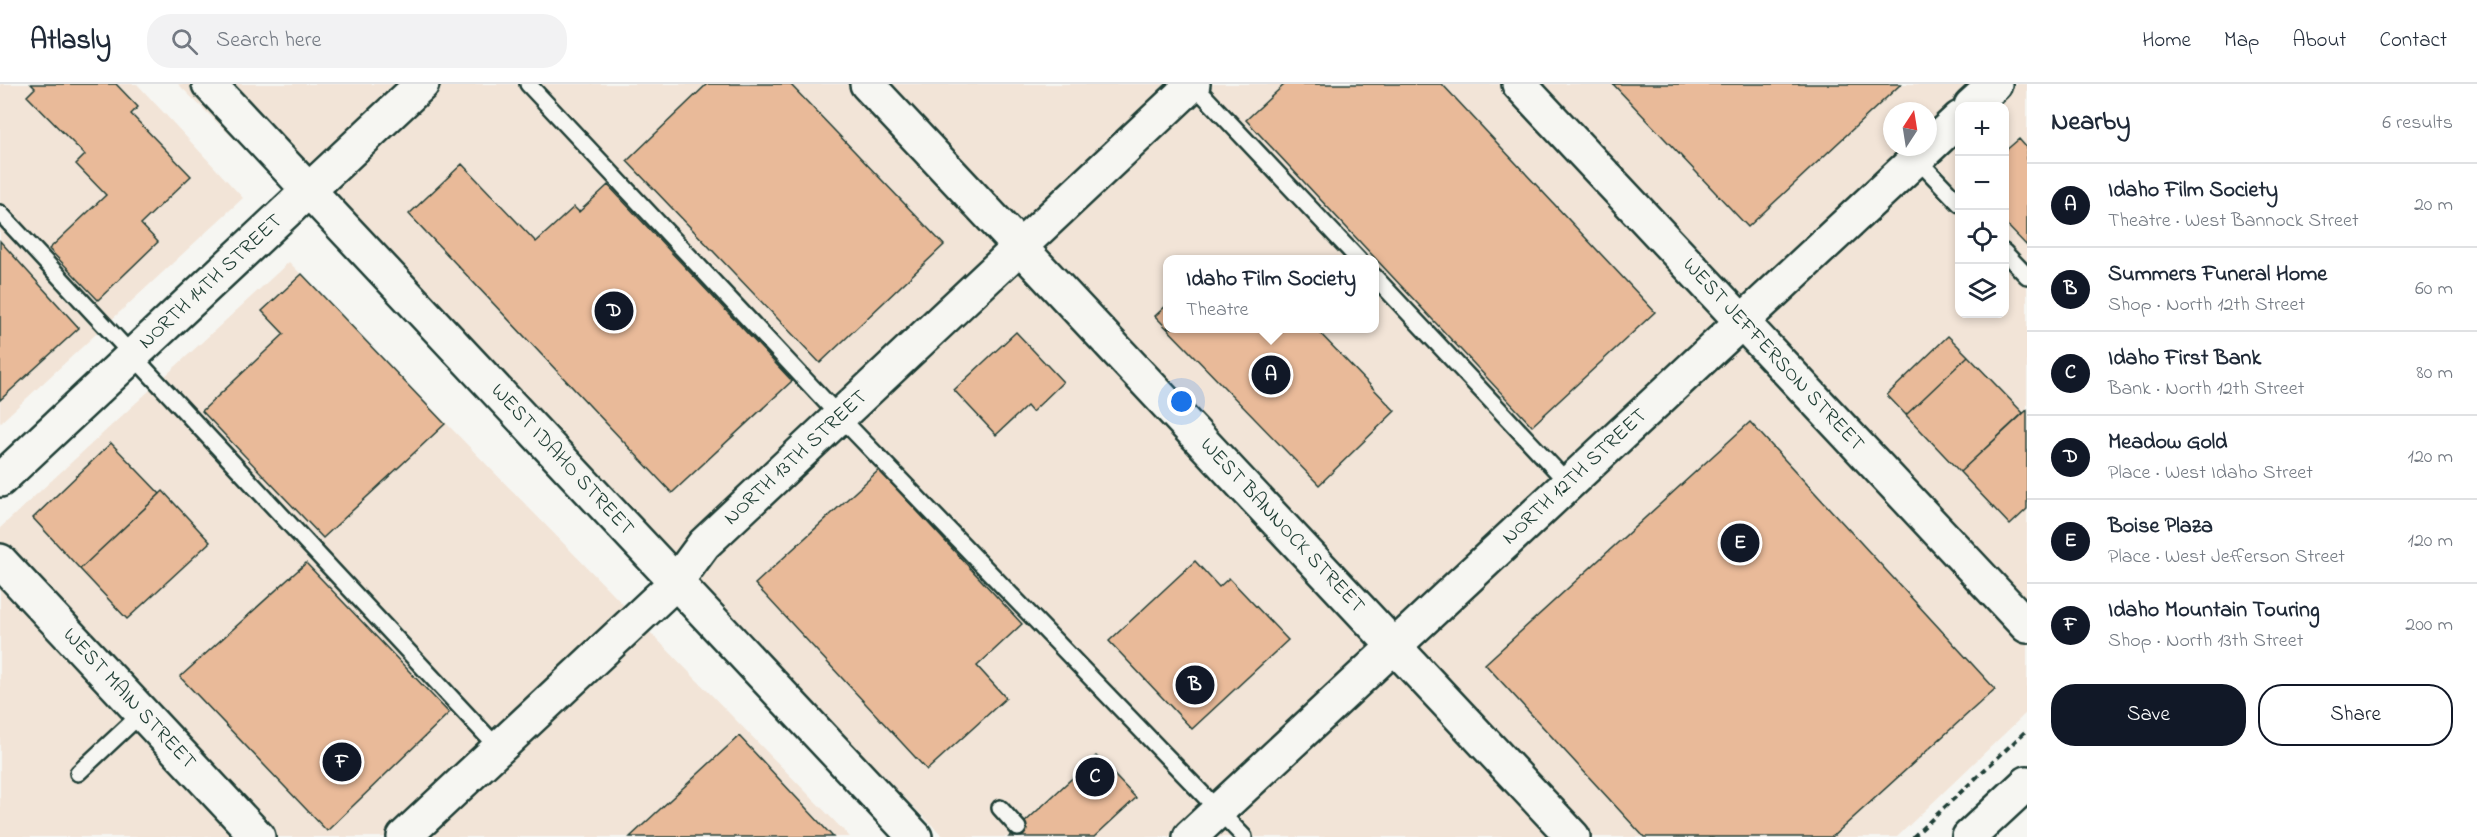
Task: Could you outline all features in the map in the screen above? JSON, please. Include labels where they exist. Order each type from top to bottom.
[{"type":"street","name":"WEST IDAHO STREET","points":[[209,84],[915,837]]},
{"type":"street","name":"NORTH 14TH STREET","points":[[0,480],[422,84]]},
{"type":"street","name":"WEST BANNOCK STREET","points":[[867,84],[1573,837]]},
{"type":"street","name":"NORTH 13TH STREET","points":[[404,837],[676,582],[704,544],[1193,84]]},
{"type":"street","name":"WEST JEFFERSON STREET","points":[[1519,84],[2027,626]]},
{"type":"street","points":[[1975,102],[1995,84]]},
{"type":"street","name":"NORTH 12TH STREET","points":[[1190,837],[1955,122]]},
{"type":"street","name":"WEST MAIN STREET","points":[[0,561],[258,837]]},
{"type":"street","points":[[1969,837],[2027,783]]},
{"type":"lane","points":[[528,84],[840,417],[1244,837]]},
{"type":"lane","points":[[1193,84],[1354,255]]},
{"type":"lane","points":[[1916,158],[1955,200]]},
{"type":"lane","points":[[0,213],[499,749]]},
{"type":"lane","points":[[2009,257],[2027,276]]},
{"type":"lane","points":[[1379,281],[1568,483]]},
{"type":"lane","points":[[78,773],[142,713]]},
{"type":"lane","points":[[1000,808],[1018,828]]},
{"type":"path","points":[[1913,837],[2027,730]]},
{"type":"shaded area","points":[[0,84],[137,84],[243,198],[0,423]]},
{"type":"shaded area","points":[[178,84],[2027,84],[2027,712],[1897,837],[944,837]]},
{"type":"shaded area","points":[[289,262],[850,837],[0,837],[0,528]]},
{"type":"building","points":[[31,84],[116,84],[138,107],[131,114],[191,176],[141,224],[158,242],[98,300],[49,249],[106,195],[76,164],[85,155],[27,96],[35,88]]},
{"type":"building","points":[[707,84],[790,84],[944,245],[820,363],[627,161]]},
{"type":"building","points":[[1285,84],[1442,84],[1655,312],[1532,426],[1379,262],[1379,255],[1372,255],[1246,120]]},
{"type":"building","points":[[1613,84],[1901,84],[1748,227]]},
{"type":"building","points":[[2019,139],[2027,148],[2027,246],[2009,227],[2009,148]]},
{"type":"building","points":[[462,164],[536,242],[574,207],[579,212],[608,185],[792,381],[672,493],[409,214]]},
{"type":"building","points":[[0,241],[79,328],[0,400]]},
{"type":"building","points":[[302,274],[445,424],[323,538],[202,411],[284,334],[262,311]]},
{"type":"building","points":[[1163,309],[1163,324],[1155,316]]},
{"type":"building","points":[[1016,332],[1063,382],[1032,412],[1027,406],[996,435],[954,390]]},
{"type":"building","points":[[1171,333],[1320,333],[1395,411],[1319,485]]},
{"type":"building","points":[[1948,336],[1968,356],[1906,415],[1887,395]]},
{"type":"building","points":[[1968,356],[2023,413],[1960,472],[1906,415]]},
{"type":"building","points":[[2027,410],[2027,509],[2010,525],[1960,472]]},
{"type":"building","points":[[1750,422],[1995,689],[1832,837],[1644,837],[1485,664]]},
{"type":"building","points":[[111,443],[160,494],[80,569],[33,518]]},
{"type":"building","points":[[879,470],[1022,624],[977,666],[1006,698],[927,770],[755,584]]},
{"type":"building","points":[[163,491],[210,542],[127,619],[80,569]]},
{"type":"building","points":[[1195,561],[1219,587],[1229,578],[1288,640],[1192,729],[1109,641]]},
{"type":"building","points":[[306,563],[449,713],[327,831],[180,677]]},
{"type":"building","points":[[739,736],[833,837],[630,837]]},
{"type":"building","points":[[1096,756],[1136,798],[1094,837],[1009,837]]},
{"type":"place","name":"Meadow Gold","points":[[614,311]]},
{"type":"place","name":"Idaho Film Society","points":[[1271,375]]},
{"type":"place","name":"Boise Plaza","points":[[1740,543]]},
{"type":"place","name":"Summers Funeral Home","points":[[1195,685]]},
{"type":"place","name":"Idaho Mountain Touring","points":[[342,762]]},
{"type":"place","name":"Idaho First Bank","points":[[1095,777]]}]
